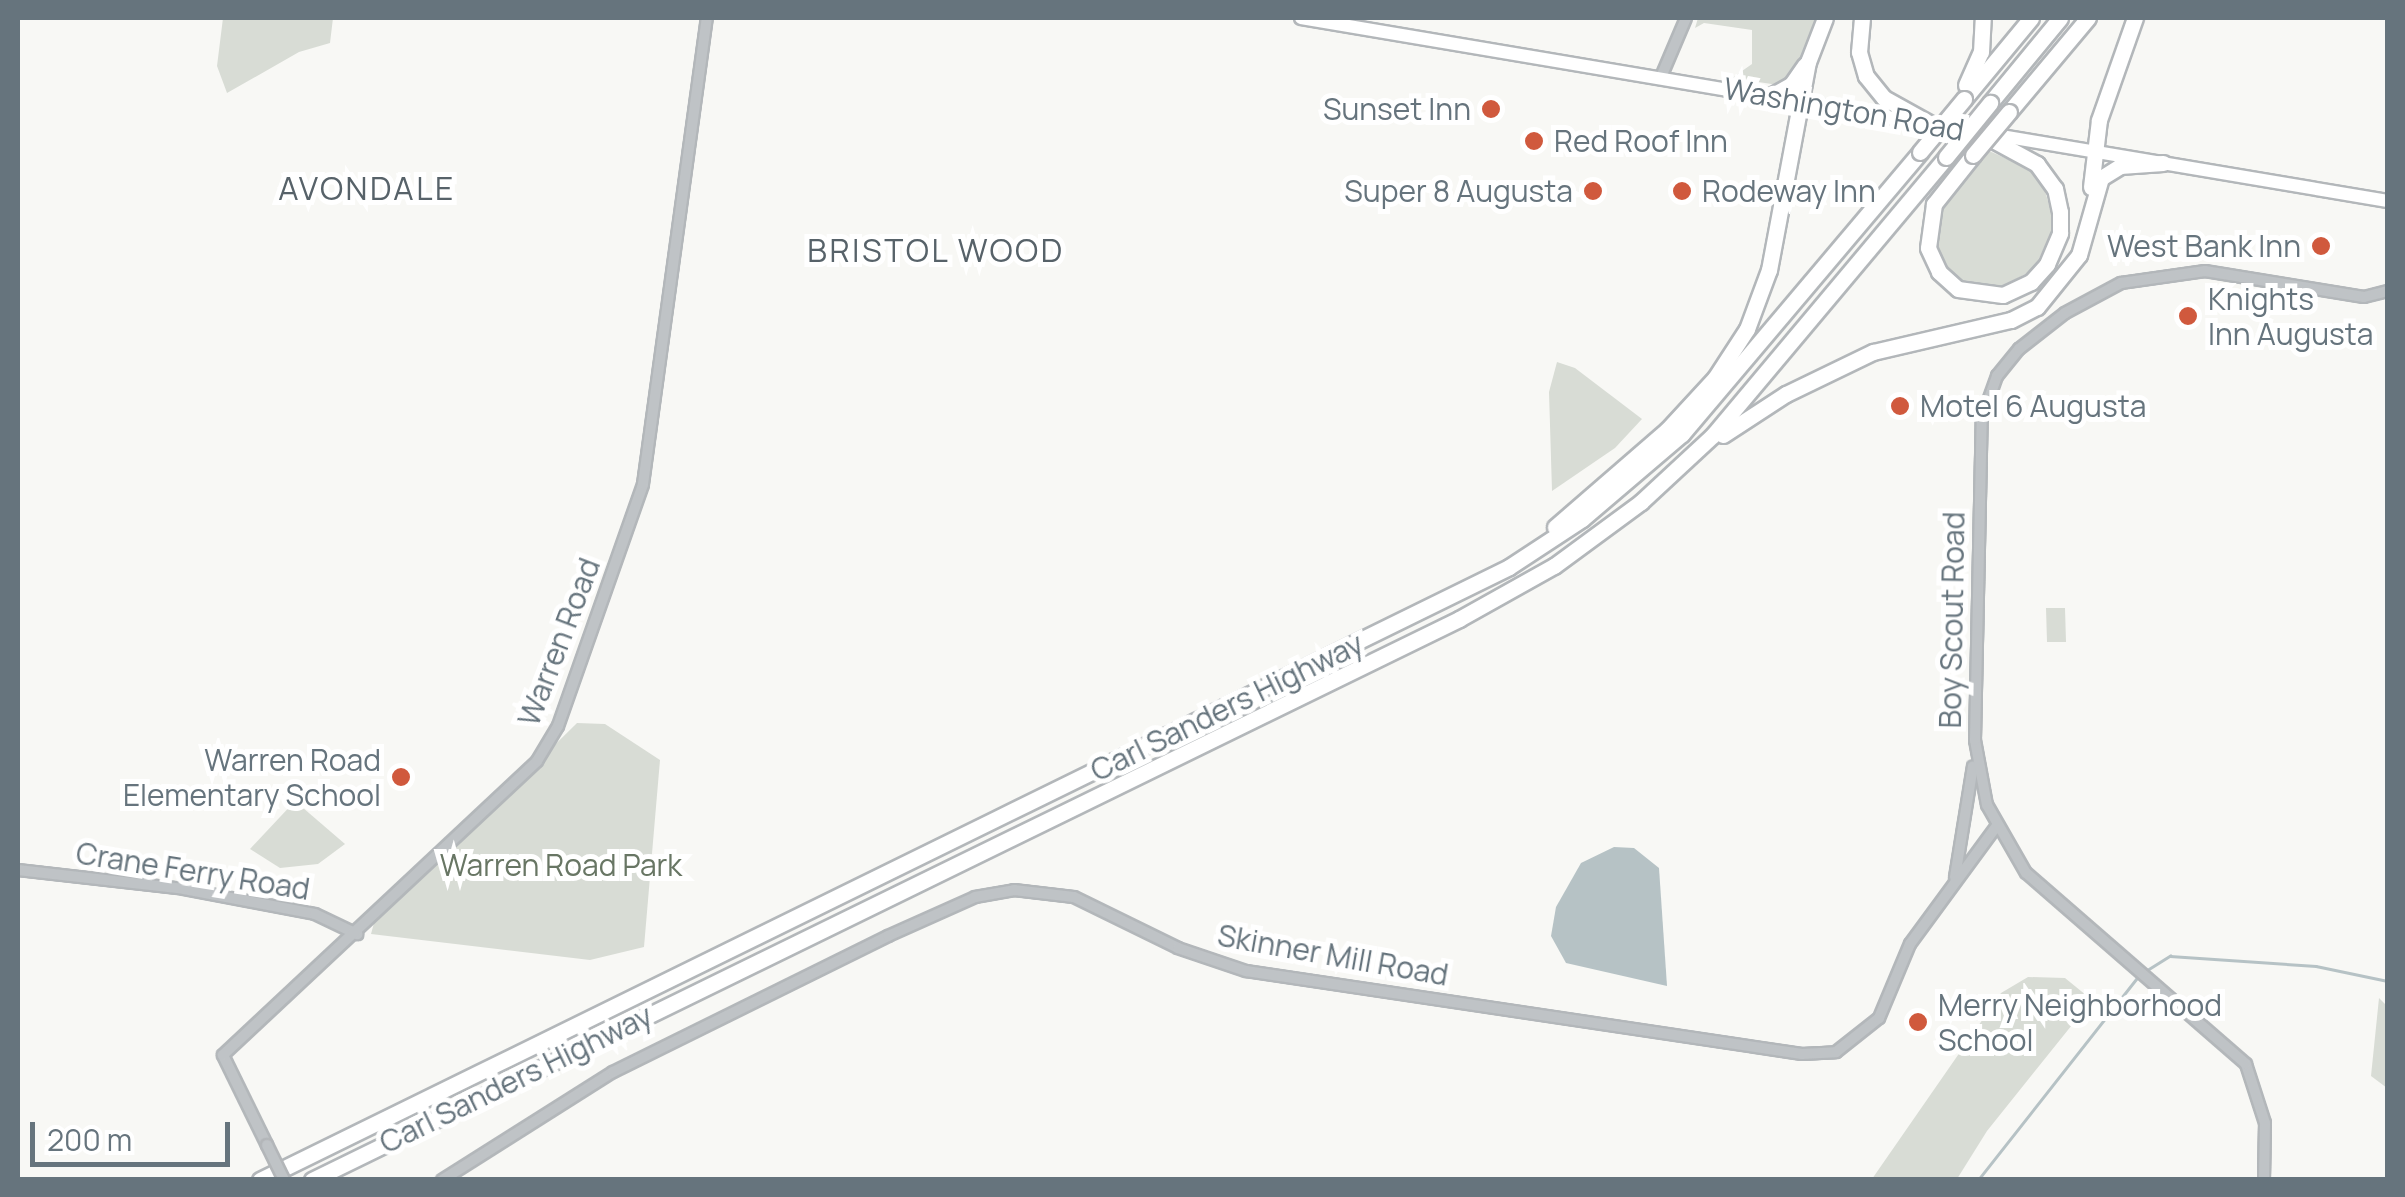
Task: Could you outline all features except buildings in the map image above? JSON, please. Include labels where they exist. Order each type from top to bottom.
[{"type":"highway","points":[[1509,566],[1648,449],[1736,348],[1769,270],[1808,62],[1825,18]]},
{"type":"highway","points":[[1862,18],[1859,52],[1866,76],[1884,98],[1929,124]]},
{"type":"highway","points":[[1960,99],[1981,52],[1983,18]]},
{"type":"highway","name":"Carl Sanders Highway","points":[[260,1180],[1509,566],[1582,519],[1682,434],[2031,18]]},
{"type":"highway","name":"Carl Sanders Highway","points":[[312,1180],[1492,602],[1583,547],[1669,478],[1737,409],[2060,18]]},
{"type":"highway","points":[[1978,132],[2037,164],[2055,189],[2060,212],[2060,233],[2046,264],[2030,282],[2002,296],[1958,288],[1939,272],[1928,248],[1934,204],[1973,155],[2009,112],[2088,18]]},
{"type":"highway","points":[[2079,255],[2104,102],[2135,18]]},
{"type":"highway","points":[[1769,96],[1791,85],[1808,62]]},
{"type":"highway","points":[[1669,478],[1770,402],[1855,360],[2027,313],[2056,290],[2079,255],[2101,178],[2120,166],[2163,163]]},
{"type":"main road","name":"Washington Road","points":[[1301,18],[2388,201]]},
{"type":"street","name":"Warren Road","points":[[284,1180],[224,1055],[537,761],[560,723],[644,484],[707,18]]},
{"type":"street","points":[[1661,77],[1686,18]]},
{"type":"street","name":"Boy Scout Road","points":[[2264,1180],[2265,1123],[2246,1064],[2151,977],[2026,873],[1996,826],[1980,783],[1975,740],[1982,418],[1988,394],[2012,357],[2094,295],[2161,273],[2226,273],[2364,297],[2388,291]]},
{"type":"street","points":[[1954,880],[1970,806],[1975,740]]},
{"type":"street","name":"Skinner Mill Road","points":[[442,1180],[613,1072],[888,936],[992,893],[1035,889],[1074,897],[1178,948],[1246,971],[1818,1055],[1853,1044],[1879,1018],[1902,959],[1954,880],[1996,826]]},
{"type":"street","name":"Crane Ferry Road","points":[[18,870],[184,890],[315,914],[357,934]]},
{"type":"green space","points":[[223,18],[333,18],[330,43],[299,52],[227,93],[217,66]]},
{"type":"green space","points":[[1698,18],[1816,18],[1795,76],[1778,85],[1732,78],[1752,64],[1752,30],[1704,23],[1695,28]]},
{"type":"green space","points":[[1987,150],[2030,169],[2043,184],[2055,225],[2034,269],[1997,290],[1960,282],[1935,254],[1937,211]]},
{"type":"green space","points":[[1557,362],[1575,368],[1642,419],[1615,448],[1552,491],[1549,392]]},
{"type":"green space","points":[[2046,608],[2065,608],[2066,642],[2047,642]]},
{"type":"green space","name":"Warren Road Park","points":[[577,723],[605,724],[660,760],[644,947],[590,960],[371,934],[374,923]]},
{"type":"green space","points":[[295,801],[345,844],[318,864],[280,868],[250,849]]},
{"type":"green space","points":[[2028,977],[2065,978],[2092,1000],[1987,1131],[1957,1179],[1872,1179],[2001,993]]},
{"type":"green space","points":[[2379,998],[2387,1006],[2387,1088],[2371,1076]]},
{"type":"shaded area","points":[[1614,847],[1634,848],[1659,868],[1667,986],[1566,963],[1551,936],[1556,907],[1581,863]]},
{"type":"waterway","points":[[2144,972],[2170,956],[2316,966],[2388,981]]},
{"type":"waterway","points":[[1978,1180],[2138,977]]},
{"type":"place","name":"Sunset Inn","points":[[1491,109]]},
{"type":"place","name":"Red Roof Inn","points":[[1534,141]]},
{"type":"place","name":"Super 8 Augusta","points":[[1593,191]]},
{"type":"place","name":"Rodeway Inn","points":[[1682,191]]},
{"type":"place","name":"West Bank Inn","points":[[2321,246]]},
{"type":"place","name":"Knights Inn Augusta","points":[[2188,316]]},
{"type":"place","name":"Motel 6 Augusta","points":[[1900,406]]},
{"type":"place","name":"Warren Road Elementary School","points":[[401,777]]},
{"type":"place","name":"Merry Neighborhood School","points":[[1918,1022]]},
{"type":"district","name":"AVONDALE","points":[[367,188]]},
{"type":"district","name":"BRISTOL WOOD","points":[[936,250]]}]
